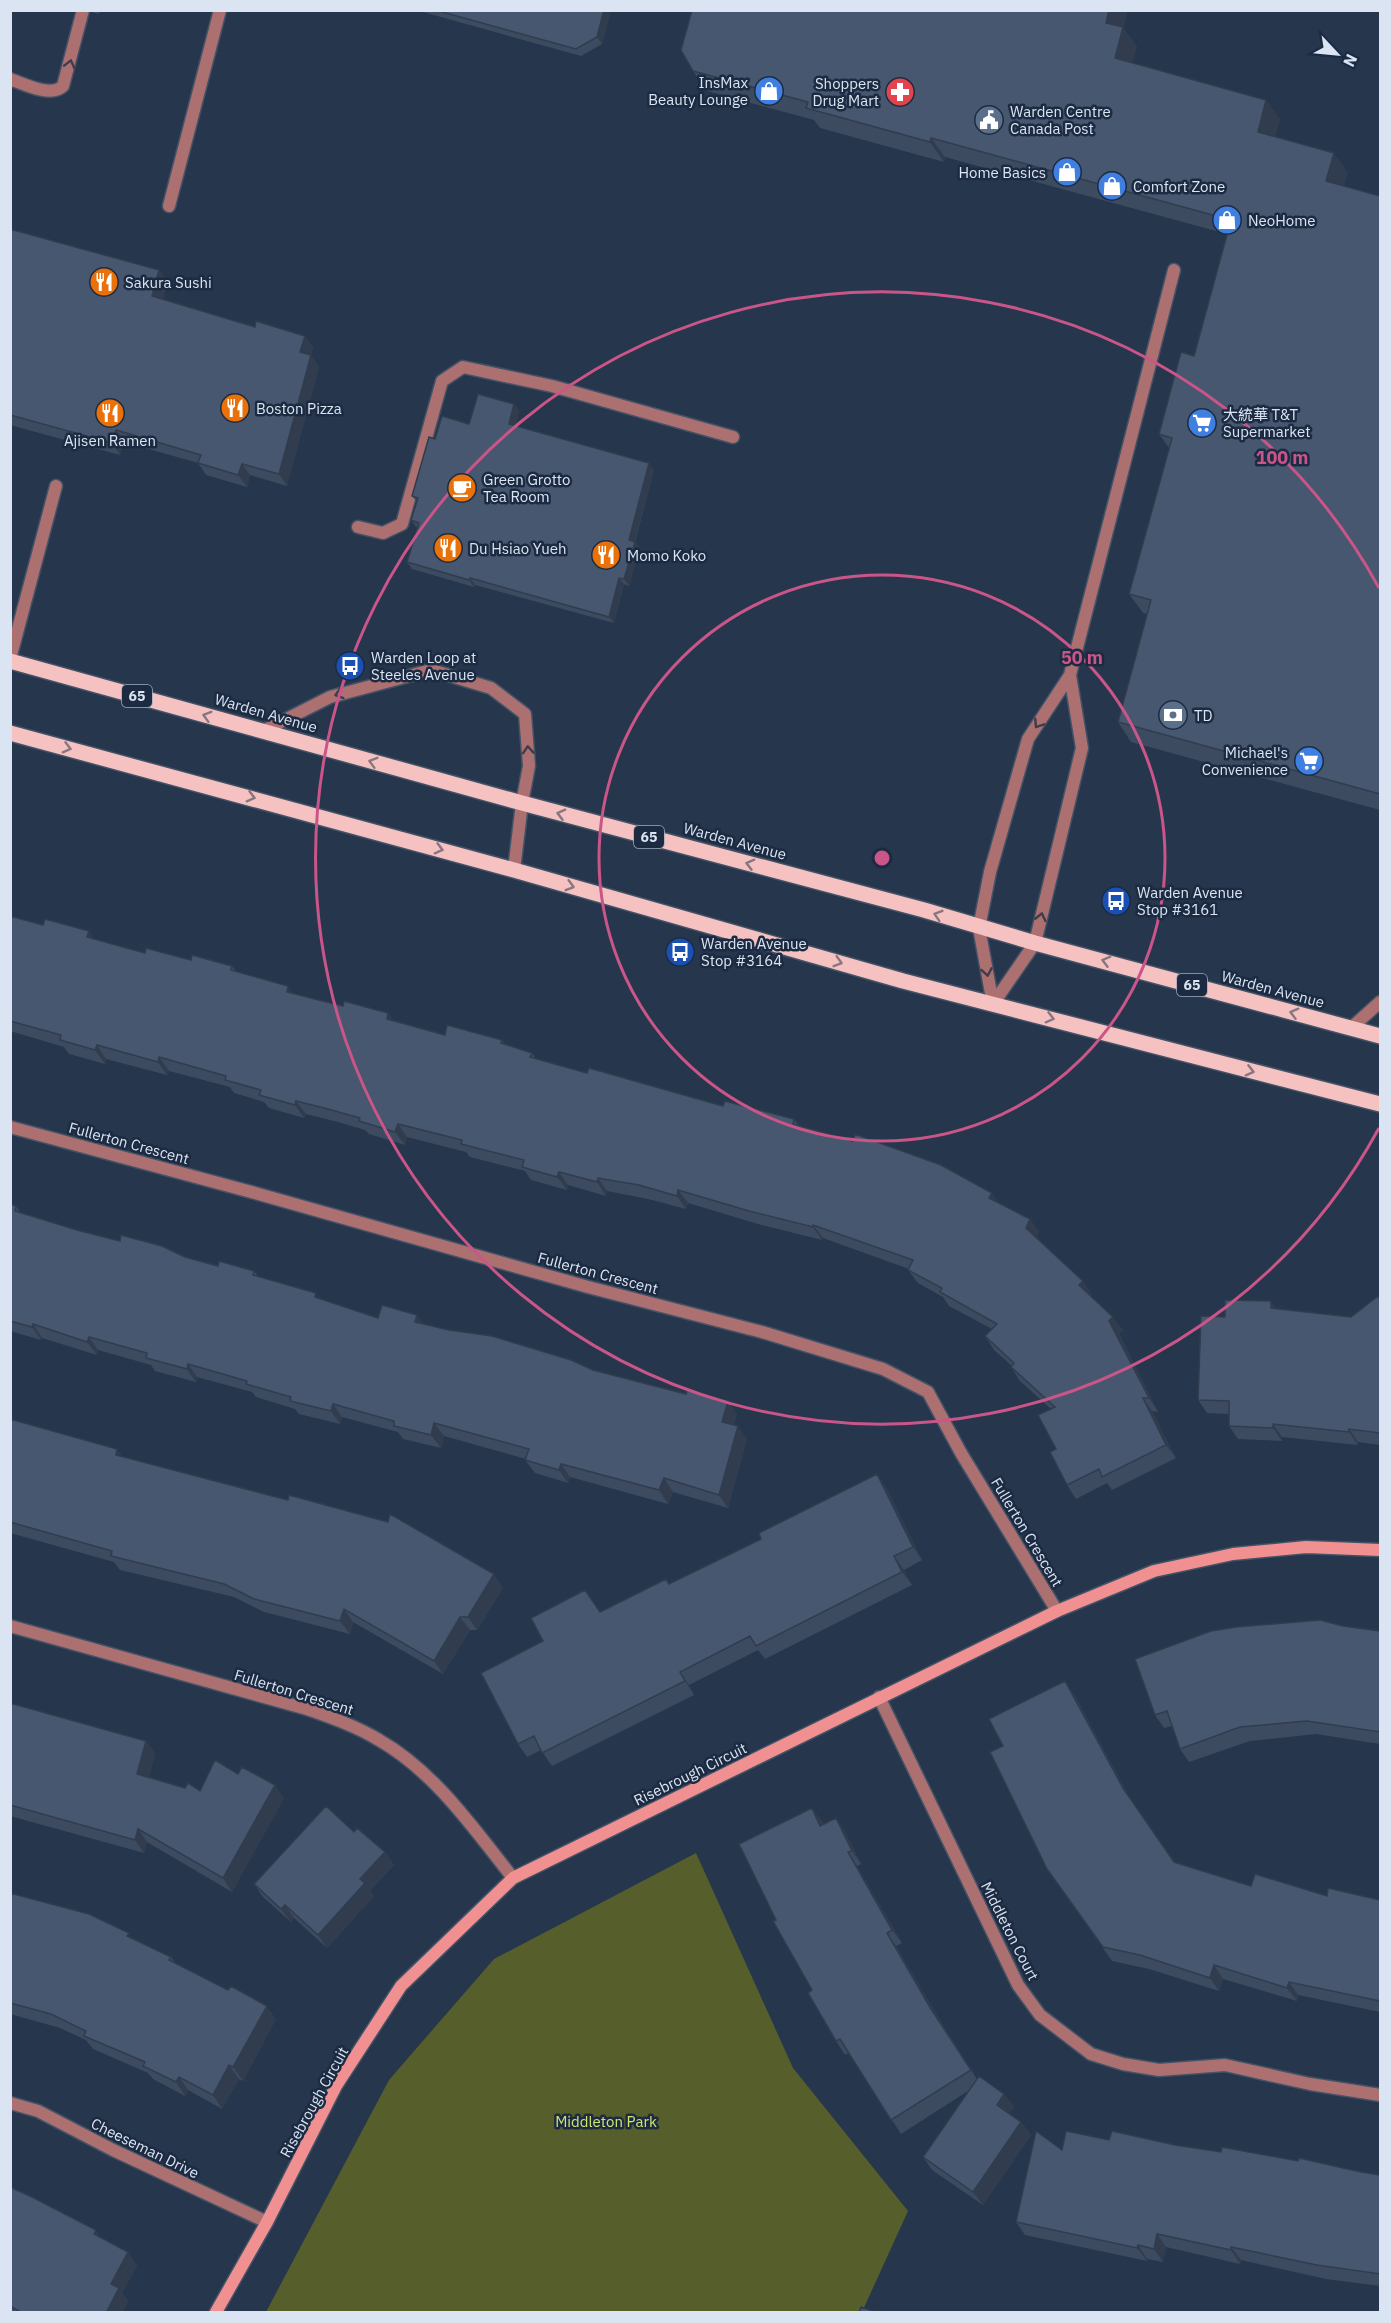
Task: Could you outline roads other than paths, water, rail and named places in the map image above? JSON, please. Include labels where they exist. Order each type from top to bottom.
[{"type":"main road","name":"Warden Avenue","points":[[10,660],[522,803],[912,907],[979,928],[1380,1036]]},
{"type":"main road","points":[[10,733],[993,1004],[1380,1104]]},
{"type":"street","points":[[10,79],[44,90],[59,90],[66,78],[83,10]]},
{"type":"street","points":[[169,206],[220,10]]},
{"type":"street","points":[[993,1004],[979,928],[990,872],[1028,740],[1070,675],[1174,270]]},
{"type":"street","points":[[358,527],[383,533],[402,524],[442,381],[463,367],[552,386],[733,438]]},
{"type":"street","points":[[10,660],[56,486]]},
{"type":"street","points":[[263,731],[330,697],[431,670],[490,688],[525,714],[529,766],[513,870]]},
{"type":"street","points":[[993,1004],[1035,943],[1082,748],[1070,675]]},
{"type":"street","points":[[1350,1029],[1380,1002]]},
{"type":"street","name":"Fullerton Crescent","points":[[10,1127],[255,1192],[588,1287],[762,1332],[883,1369],[928,1392],[961,1453],[1057,1611]]},
{"type":"street","name":"Risebrough Circuit","points":[[216,2313],[267,2222],[336,2086],[401,1986],[513,1878],[1057,1611],[1154,1571],[1233,1554],[1306,1547],[1380,1551]]},
{"type":"street","name":"Fullerton Crescent","points":[[10,1626],[307,1709],[351,1725],[381,1740],[413,1763],[463,1815],[513,1878]]},
{"type":"street","name":"Middleton Court","points":[[879,1697],[1018,1985],[1040,2015],[1091,2054],[1123,2064],[1159,2070],[1225,2066],[1310,2084],[1380,2095]]},
{"type":"street","name":"Cheeseman Drive","points":[[10,2103],[38,2111],[113,2150],[267,2222]]},
{"type":"place","name":"InsMax Beauty Lounge","points":[[769,91]]},
{"type":"place","name":"Shoppers Drug Mart","points":[[900,92]]},
{"type":"place","name":"Warden Centre Canada Post","points":[[989,120]]},
{"type":"place","name":"Home Basics","points":[[1067,172]]},
{"type":"place","name":"Comfort Zone","points":[[1112,186]]},
{"type":"place","name":"NeoHome","points":[[1227,220]]},
{"type":"place","name":"Sakura Sushi","points":[[104,282]]},
{"type":"place","name":"Boston Pizza","points":[[235,408]]},
{"type":"place","name":"Ajisen Ramen","points":[[110,413]]},
{"type":"place","name":"大統華 T&T Supermarket","points":[[1202,423]]},
{"type":"place","name":"Green Grotto Tea Room","points":[[462,488]]},
{"type":"place","name":"Du Hsiao Yueh","points":[[448,548]]},
{"type":"place","name":"Momo Koko","points":[[606,555]]},
{"type":"place","name":"Warden Loop at Steeles Avenue","points":[[350,666]]},
{"type":"place","name":"TD","points":[[1173,715]]},
{"type":"place","name":"Michael's Convenience","points":[[1309,761]]},
{"type":"place","name":"Warden Avenue Stop #3161","points":[[1116,901]]},
{"type":"place","name":"Warden Avenue Stop #3164","points":[[680,952]]},
{"type":"park label","name":"Middleton Park","points":[[606,2121]]}]
